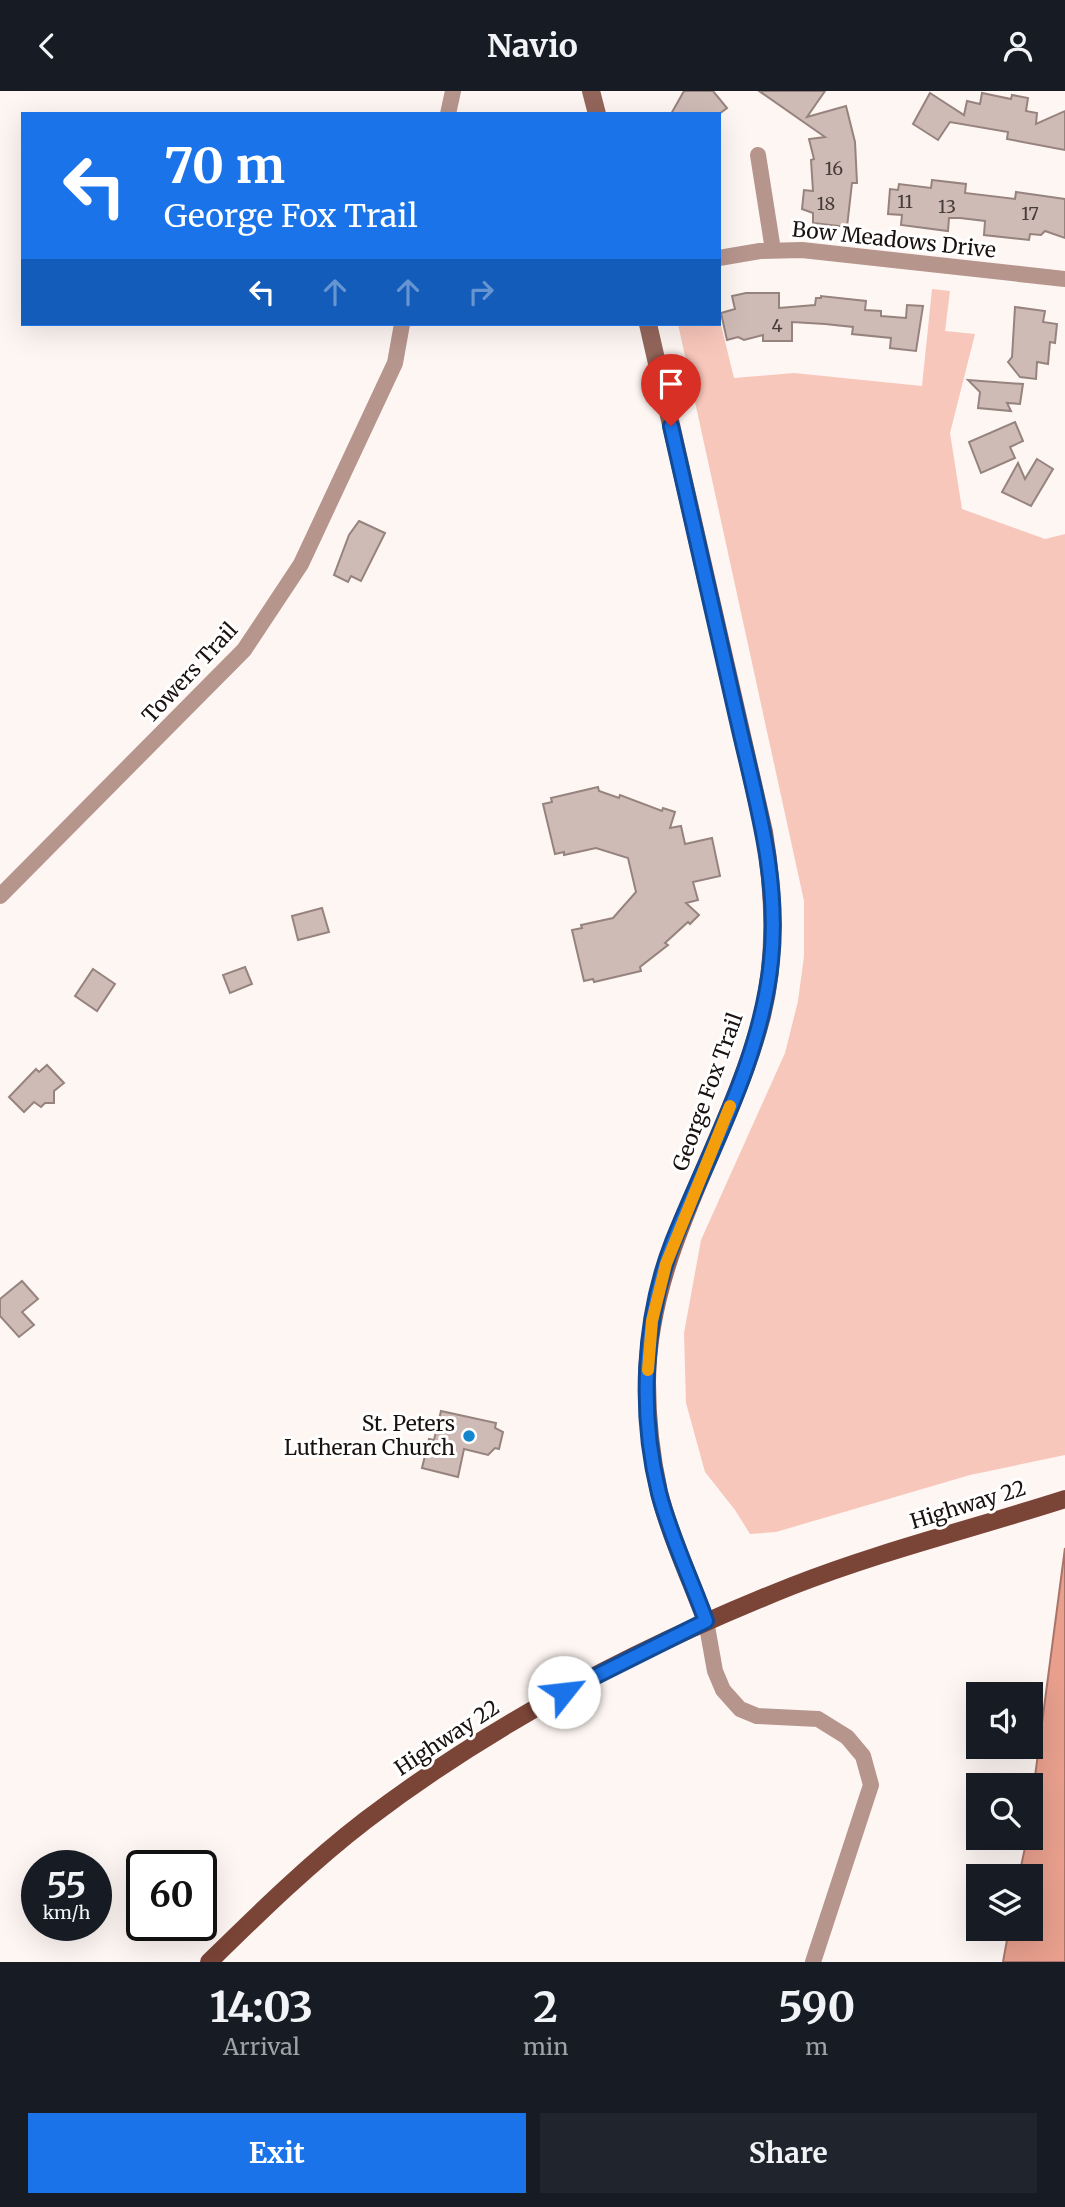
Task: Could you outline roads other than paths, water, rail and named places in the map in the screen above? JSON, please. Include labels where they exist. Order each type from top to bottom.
[{"type":"main road","name":"Highway 22","points":[[209,1962],[307,1868],[366,1820],[489,1735],[600,1672],[706,1621],[795,1585],[1065,1499]]},
{"type":"street","points":[[448,112],[453,91]]},
{"type":"street","points":[[591,91],[596,112]]},
{"type":"street","points":[[758,155],[773,250]]},
{"type":"street","name":"Bow Meadows Drive","points":[[721,258],[773,250],[802,250],[1065,279]]},
{"type":"street","name":"Towers Trail","points":[[0,896],[244,650],[301,564],[395,363],[402,326]]},
{"type":"street","name":"George Fox Trail","points":[[648,326],[764,832],[773,902],[771,961],[762,1015],[746,1065],[669,1254],[652,1321],[648,1371],[650,1437],[660,1494],[706,1621]]},
{"type":"street","points":[[706,1621],[715,1671],[723,1690],[740,1709],[757,1716],[818,1719],[847,1737],[863,1756],[871,1785],[813,1962]]},
{"type":"place","name":"St. Peters Lutheran Church","points":[[469,1436]]}]
